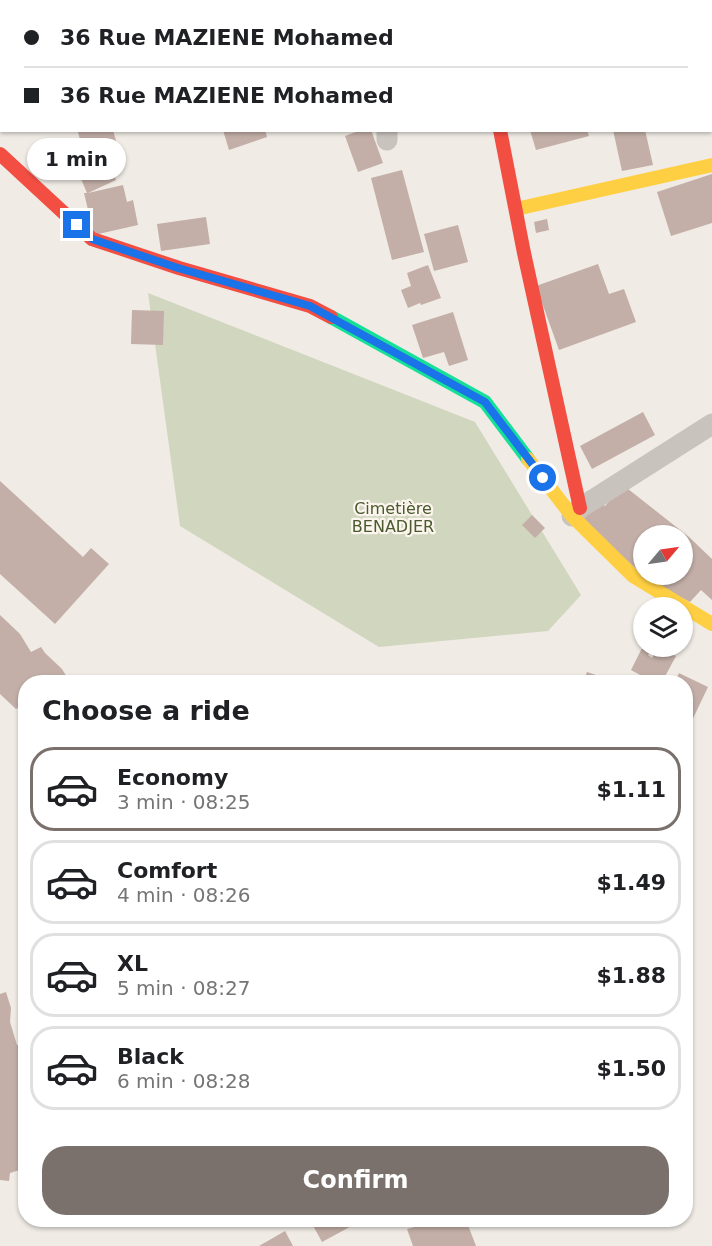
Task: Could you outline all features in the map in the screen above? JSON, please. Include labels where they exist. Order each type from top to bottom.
[{"type":"street","points":[[500,132],[576,512]]},
{"type":"street","points":[[0,154],[92,239],[178,268],[310,306],[485,402],[576,512],[633,576],[712,624]]},
{"type":"street","points":[[516,209],[712,165]]},
{"type":"street","points":[[576,512],[712,424]]},
{"type":"green space","name":"Cimetière BENADJER","points":[[148,293],[475,422],[581,595],[548,631],[379,647],[180,526]]},
{"type":"building","points":[[78,132],[114,132],[118,148],[84,156]]},
{"type":"building","points":[[224,132],[266,132],[267,137],[229,150]]},
{"type":"building","points":[[356,132],[372,132],[383,163],[358,172],[345,136]]},
{"type":"building","points":[[531,132],[588,132],[589,136],[536,150]]},
{"type":"building","points":[[613,132],[645,132],[653,165],[622,171]]},
{"type":"building","points":[[104,154],[116,180],[88,193],[123,185],[127,202],[133,200],[138,225],[94,235],[84,193],[87,193],[76,167]]},
{"type":"building","points":[[402,170],[424,252],[392,260],[371,178]]},
{"type":"building","points":[[712,174],[712,223],[671,236],[657,192]]},
{"type":"building","points":[[206,217],[210,244],[161,251],[157,224]]},
{"type":"building","points":[[547,219],[549,230],[536,233],[534,222]]},
{"type":"building","points":[[458,225],[468,262],[434,271],[424,234]]},
{"type":"building","points":[[598,264],[609,294],[624,289],[636,322],[559,350],[536,286]]},
{"type":"building","points":[[428,265],[441,298],[408,308],[401,290],[411,286],[407,273]]},
{"type":"building","points":[[132,310],[164,311],[163,345],[131,344]]},
{"type":"building","points":[[453,312],[468,360],[449,366],[444,352],[423,358],[412,325]]},
{"type":"building","points":[[643,412],[655,435],[592,469],[580,446]]},
{"type":"building","points":[[0,481],[83,557],[91,548],[109,564],[55,624],[0,574]]},
{"type":"building","points":[[623,485],[674,525],[633,525],[633,566],[579,520],[597,499],[605,506]]},
{"type":"building","points":[[532,515],[545,528],[535,538],[522,525]]},
{"type":"building","points":[[693,541],[712,559],[712,600],[701,590],[693,599],[680,597],[657,585],[693,585]]},
{"type":"building","points":[[0,615],[20,634],[31,652],[41,647],[66,675],[18,675],[18,708],[16,709],[0,694]]},
{"type":"building","points":[[638,657],[675,657],[666,675],[640,675],[631,670]]},
{"type":"building","points":[[693,680],[708,687],[693,718]]},
{"type":"building","points":[[6,992],[11,1008],[10,1022],[18,1045],[18,1170],[10,1173],[9,1181],[0,1180],[0,994]]},
{"type":"building","points":[[314,1227],[350,1227],[322,1242]]},
{"type":"building","points":[[469,1227],[476,1246],[413,1246],[407,1229]]},
{"type":"building","points":[[285,1231],[293,1246],[259,1246]]},
{"type":"traffic: fast","points":[[331,317],[485,402],[528,459]]},
{"type":"traffic: slow","points":[[516,209],[712,165]]},
{"type":"traffic: slow","points":[[528,459],[572,516],[633,576],[712,624]]},
{"type":"traffic: jam","points":[[500,132],[524,253],[580,508]]},
{"type":"traffic: jam","points":[[0,154],[92,239],[179,268],[310,306],[331,317]]},
{"type":"route","points":[[77,225],[92,239],[178,268],[310,306],[485,402],[543,478]]}]
